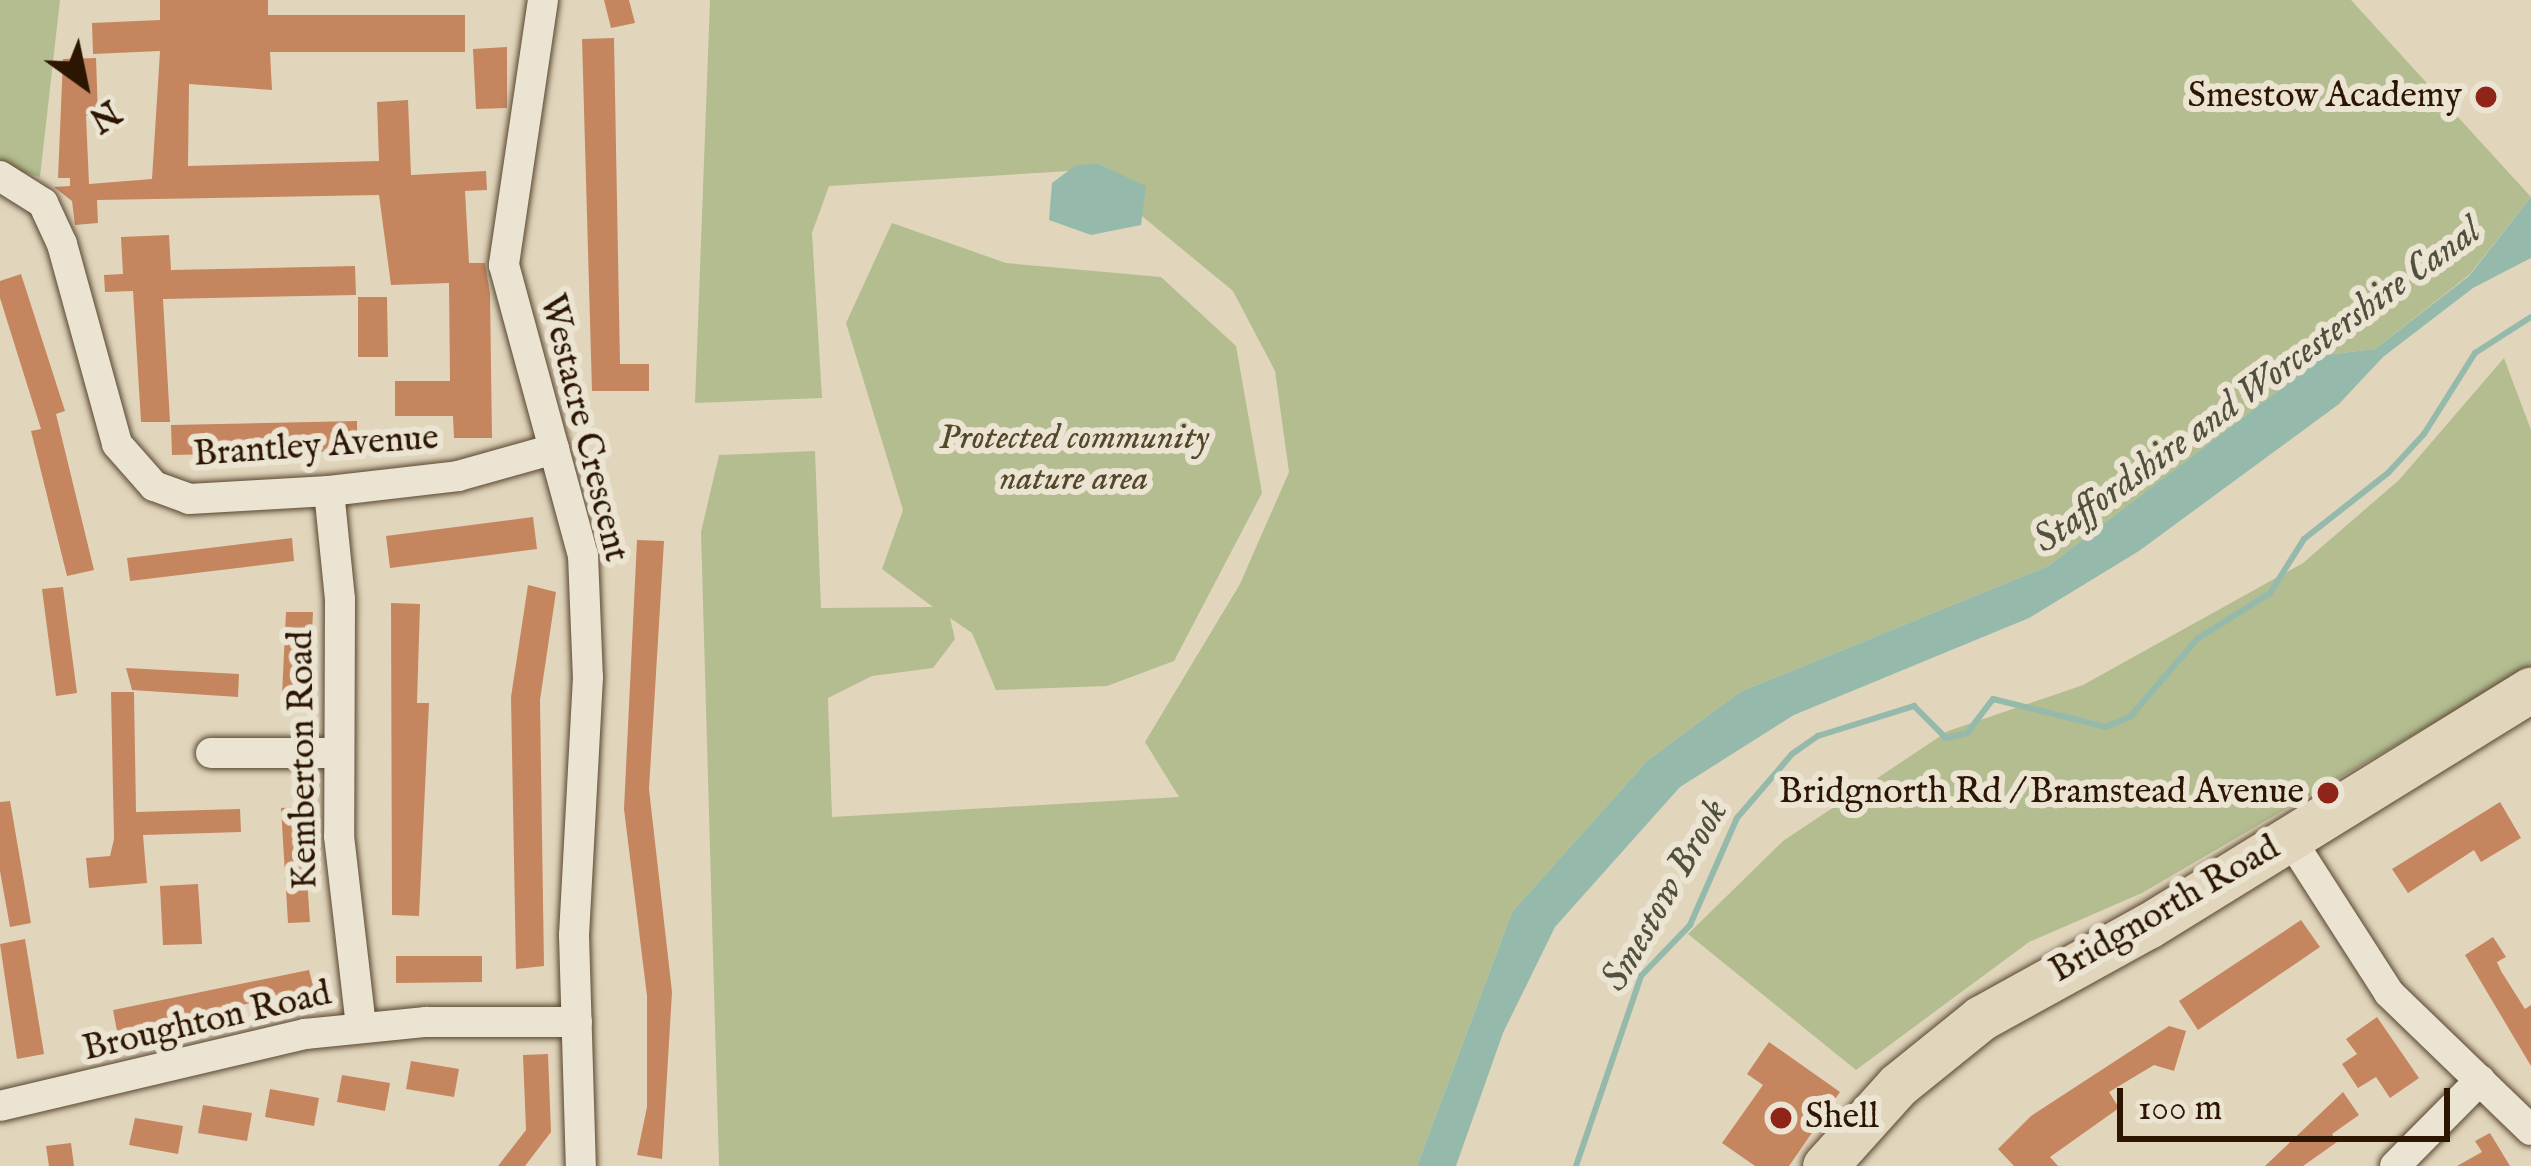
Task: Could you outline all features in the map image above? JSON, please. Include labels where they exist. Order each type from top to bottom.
[{"type":"highway","name":"Bridgnorth Road","points":[[1826,1166],[1898,1085],[1981,1018],[2289,838],[2531,689]]},
{"type":"street","name":"Westacre Crescent","points":[[543,0],[504,266],[583,555],[588,677],[577,1022],[581,1166]]},
{"type":"street","name":"Brantley Avenue","points":[[0,176],[43,203],[62,244],[127,462],[154,486],[189,499],[329,491],[458,476],[554,449]]},
{"type":"street","name":"Kemberton Road","points":[[329,491],[340,599],[338,754],[361,1027]]},
{"type":"street","points":[[210,753],[338,754]]},
{"type":"street","points":[[2289,838],[2389,992],[2531,1130]]},
{"type":"street","name":"Broughton Road","points":[[0,1106],[249,1045],[361,1027],[577,1022]]},
{"type":"street","points":[[2395,1166],[2480,1080]]},
{"type":"green space","points":[[0,0],[60,0],[40,177],[0,165]]},
{"type":"green space","name":"Protected community nature area","points":[[710,0],[2351,0],[2531,197],[2469,275],[2375,349],[2325,355],[2048,566],[1740,692],[1648,760],[1512,912],[1417,1166],[719,1166],[701,532],[719,455],[815,451],[821,608],[933,607],[882,569],[903,510],[846,323],[892,223],[1006,263],[1161,277],[1236,346],[1262,493],[1174,661],[1107,686],[996,690],[972,633],[950,618],[955,639],[933,668],[872,676],[828,698],[832,817],[1179,797],[1145,742],[1240,584],[1289,472],[1275,371],[1233,291],[1086,170],[829,186],[812,233],[822,398],[695,403]]},
{"type":"green space","points":[[2504,358],[2531,430],[2531,666],[2142,893],[2029,942],[1856,1070],[1688,934],[1783,841],[1948,731],[2083,685],[2303,563],[2399,480]]},
{"type":"shaded area","points":[[1098,164],[1146,186],[1141,225],[1091,235],[1049,220],[1052,183],[1076,165]]},
{"type":"shaded area","points":[[2531,197],[2531,258],[2473,288],[2383,357],[2339,404],[2139,551],[2029,618],[1794,715],[1680,787],[1555,927],[1503,1033],[1456,1166],[1417,1166],[1512,912],[1648,760],[1740,692],[2048,566],[2325,355],[2375,349],[2469,276]]},
{"type":"building","points":[[160,0],[268,0],[268,15],[465,15],[465,52],[270,52],[272,90],[189,84],[188,166],[379,161],[377,102],[408,100],[411,175],[486,171],[487,190],[465,191],[469,263],[485,263],[490,293],[492,438],[454,438],[453,416],[395,416],[395,381],[450,381],[449,283],[391,285],[379,195],[97,200],[98,223],[75,225],[72,201],[54,187],[70,186],[70,178],[58,178],[63,59],[96,58],[98,116],[86,116],[89,184],[152,179],[160,51],[93,54],[92,23],[160,20]]},
{"type":"building","points":[[604,0],[629,0],[635,23],[611,28]]},
{"type":"building","points":[[614,38],[620,364],[649,364],[649,391],[592,391],[582,39]]},
{"type":"building","points":[[507,47],[507,108],[476,109],[473,49]]},
{"type":"building","points":[[169,235],[171,270],[355,266],[356,295],[163,299],[170,422],[141,422],[133,291],[105,292],[104,275],[123,274],[121,237]]},
{"type":"building","points":[[21,274],[65,411],[56,414],[94,570],[67,576],[31,431],[41,429],[0,298],[0,281]]},
{"type":"building","points":[[358,297],[387,297],[388,357],[358,357]]},
{"type":"building","points":[[357,421],[357,451],[172,455],[171,425]]},
{"type":"building","points":[[533,517],[537,549],[390,568],[386,536]]},
{"type":"building","points":[[292,538],[294,561],[130,581],[127,558]]},
{"type":"building","points":[[637,540],[664,541],[649,789],[672,992],[662,1159],[637,1155],[647,1107],[647,996],[624,809]]},
{"type":"building","points":[[528,585],[556,592],[540,700],[544,966],[516,969],[511,697]]},
{"type":"building","points":[[63,587],[77,693],[56,696],[42,589]]},
{"type":"building","points":[[391,603],[420,604],[417,703],[429,703],[419,916],[392,915]]},
{"type":"building","points":[[286,612],[313,612],[309,696],[282,695]]},
{"type":"building","points":[[126,668],[239,674],[238,697],[132,690]]},
{"type":"building","points":[[111,692],[134,692],[136,812],[240,809],[241,832],[143,835],[147,883],[89,888],[86,858],[110,856],[114,839]]},
{"type":"building","points":[[10,801],[31,923],[10,927],[0,871],[0,802]]},
{"type":"building","points":[[2500,802],[2521,838],[2481,862],[2474,850],[2408,893],[2392,869]]},
{"type":"building","points":[[302,807],[310,922],[288,923],[281,808]]},
{"type":"building","points":[[198,884],[202,944],[163,945],[160,886]]},
{"type":"building","points":[[2301,920],[2320,947],[2198,1030],[2179,1001]]},
{"type":"building","points":[[2493,937],[2506,957],[2497,962],[2501,971],[2525,1009],[2531,1005],[2531,1066],[2465,955]]},
{"type":"building","points":[[25,939],[44,1054],[17,1059],[0,944]]},
{"type":"building","points":[[396,956],[482,956],[482,982],[396,983]]},
{"type":"building","points":[[309,970],[314,990],[117,1031],[113,1010]]},
{"type":"building","points":[[2377,1017],[2419,1078],[2390,1098],[2376,1077],[2358,1088],[2342,1064],[2357,1054],[2346,1039]]},
{"type":"building","points":[[2169,1026],[2186,1031],[2174,1071],[2154,1065],[2109,1092],[2119,1108],[2050,1157],[2058,1166],[2014,1166],[1998,1149],[2031,1116]]},
{"type":"building","name":"Shell","points":[[1769,1042],[1840,1092],[1789,1166],[1755,1166],[1722,1143],[1763,1085],[1747,1074]]},
{"type":"building","points":[[548,1054],[551,1132],[525,1166],[498,1166],[526,1130],[523,1055]]},
{"type":"building","points":[[411,1061],[459,1069],[454,1097],[406,1089]]},
{"type":"building","points":[[342,1075],[390,1083],[385,1111],[337,1102]]},
{"type":"building","points":[[270,1089],[319,1098],[314,1126],[265,1117]]},
{"type":"building","points":[[2343,1092],[2359,1115],[2332,1134],[2337,1142],[2303,1166],[2265,1166]]},
{"type":"building","points":[[203,1105],[252,1113],[247,1141],[198,1133]]},
{"type":"building","points":[[135,1118],[183,1126],[178,1154],[129,1145]]},
{"type":"building","points":[[2490,1133],[2510,1166],[2457,1166],[2482,1152],[2475,1141]]},
{"type":"building","points":[[71,1143],[74,1166],[49,1166],[46,1146]]},
{"type":"waterway","name":"Smestow Brook","points":[[1576,1166],[1641,976],[1690,925],[1737,818],[1792,754],[1818,736],[1914,706],[1946,738],[1967,733],[1993,699],[2106,727],[2130,717],[2197,639],[2270,593],[2304,539],[2388,473],[2424,434],[2475,353],[2531,317]]},
{"type":"place","name":"Smestow Academy","points":[[2486,97]]},
{"type":"place","name":"Bridgnorth Rd / Bramstead Avenue","points":[[2328,793]]},
{"type":"place","name":"Shell","points":[[1781,1118]]},
{"type":"water label","name":"Staffordshire and Worcestershire Canal","points":[[2258,387]]}]
